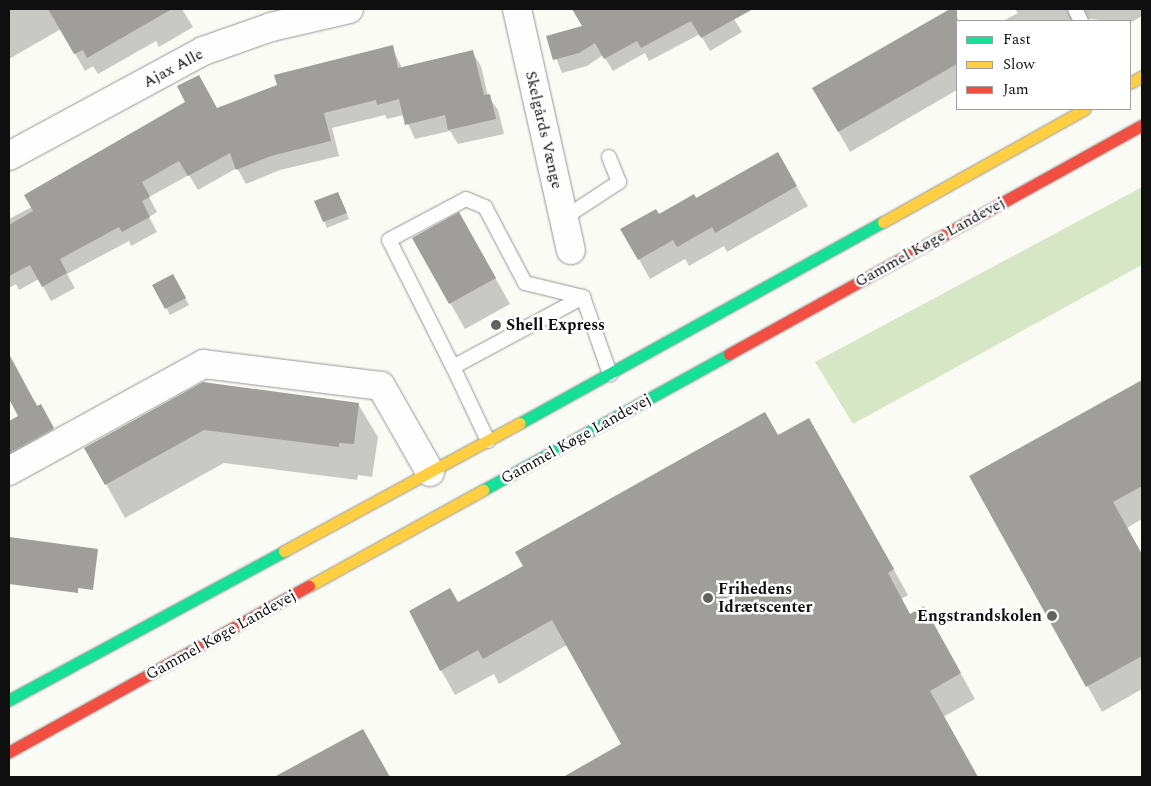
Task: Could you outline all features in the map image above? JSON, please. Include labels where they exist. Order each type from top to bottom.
[{"type":"main road","points":[[1131,82],[1142,76]]},
{"type":"main road","points":[[9,700],[610,374],[1082,110]]},
{"type":"main road","name":"Gammel Køge Landevej","points":[[9,752],[1142,125]]},
{"type":"street","name":"Ajax Alle","points":[[9,156],[203,52],[271,27],[349,9]]},
{"type":"street","name":"Skelgårds Vænge","points":[[517,9],[571,250]]},
{"type":"street","points":[[9,472],[204,364],[380,386],[430,472]]},
{"type":"lane","points":[[1075,9],[1081,20]]},
{"type":"lane","points":[[564,218],[619,182],[609,157]]},
{"type":"lane","points":[[488,441],[389,240],[466,199],[485,207],[525,283],[583,297]]},
{"type":"lane","points":[[583,297],[610,374]]},
{"type":"lane","points":[[453,367],[583,297]]},
{"type":"green space","points":[[1142,187],[1142,265],[853,424],[815,362]]},
{"type":"building","points":[[48,9],[172,9],[87,58],[83,50],[74,54]]},
{"type":"building","points":[[572,9],[753,9],[701,38],[691,21],[641,48],[637,41],[604,59],[595,43],[579,53],[553,60],[546,36],[582,26]]},
{"type":"building","points":[[950,9],[957,9],[956,65],[838,132],[812,88]]},
{"type":"building","points":[[393,45],[398,68],[473,50],[484,95],[490,94],[496,119],[448,130],[445,115],[405,125],[399,99],[377,105],[376,100],[324,113],[331,141],[271,156],[236,170],[230,153],[188,176],[179,161],[142,182],[150,197],[142,201],[150,217],[122,232],[119,227],[60,259],[67,273],[42,287],[30,265],[9,276],[9,225],[33,211],[24,195],[185,102],[177,86],[199,75],[217,108],[277,85],[274,75]]},
{"type":"building","points":[[778,152],[797,186],[715,233],[712,227],[677,247],[673,240],[638,260],[620,229],[656,209],[659,214],[694,194],[696,198]]},
{"type":"building","points":[[338,192],[347,213],[323,222],[314,201]]},
{"type":"building","points":[[459,212],[496,278],[449,304],[412,238]]},
{"type":"building","points":[[173,274],[186,298],[165,309],[152,285]]},
{"type":"building","points":[[9,354],[37,406],[41,404],[54,428],[9,453],[9,421],[18,416],[9,399]]},
{"type":"building","points":[[1142,380],[1142,486],[1113,502],[1142,554],[1142,656],[1086,687],[969,476]]},
{"type":"building","points":[[203,382],[359,403],[354,444],[339,443],[339,447],[204,430],[105,485],[84,448]]},
{"type":"building","name":"Frihedens Idrætscenter","points":[[765,412],[778,435],[809,418],[894,569],[888,573],[910,614],[924,606],[961,673],[930,691],[978,777],[563,777],[621,744],[552,620],[483,659],[478,650],[440,671],[409,611],[450,588],[458,602],[523,566],[515,552]]},
{"type":"building","points":[[9,537],[98,549],[93,590],[78,588],[78,593],[9,584]]},
{"type":"building","points":[[363,729],[390,777],[274,777]]},
{"type":"traffic: fast","points":[[520,423],[883,222]]},
{"type":"traffic: fast","points":[[483,490],[729,354]]},
{"type":"traffic: fast","points":[[9,700],[284,551]]},
{"type":"traffic: slow","points":[[1131,82],[1142,76]]},
{"type":"traffic: slow","points":[[883,222],[1083,110]]},
{"type":"traffic: slow","points":[[284,551],[520,423]]},
{"type":"traffic: slow","points":[[309,586],[483,490]]},
{"type":"traffic: jam","points":[[729,354],[1142,125]]},
{"type":"traffic: jam","points":[[9,752],[309,586]]},
{"type":"place","name":"Shell Express","points":[[496,325]]},
{"type":"place","name":"Frihedens Idrætscenter","points":[[708,598]]},
{"type":"place","name":"Engstrandskolen","points":[[1052,616]]}]
